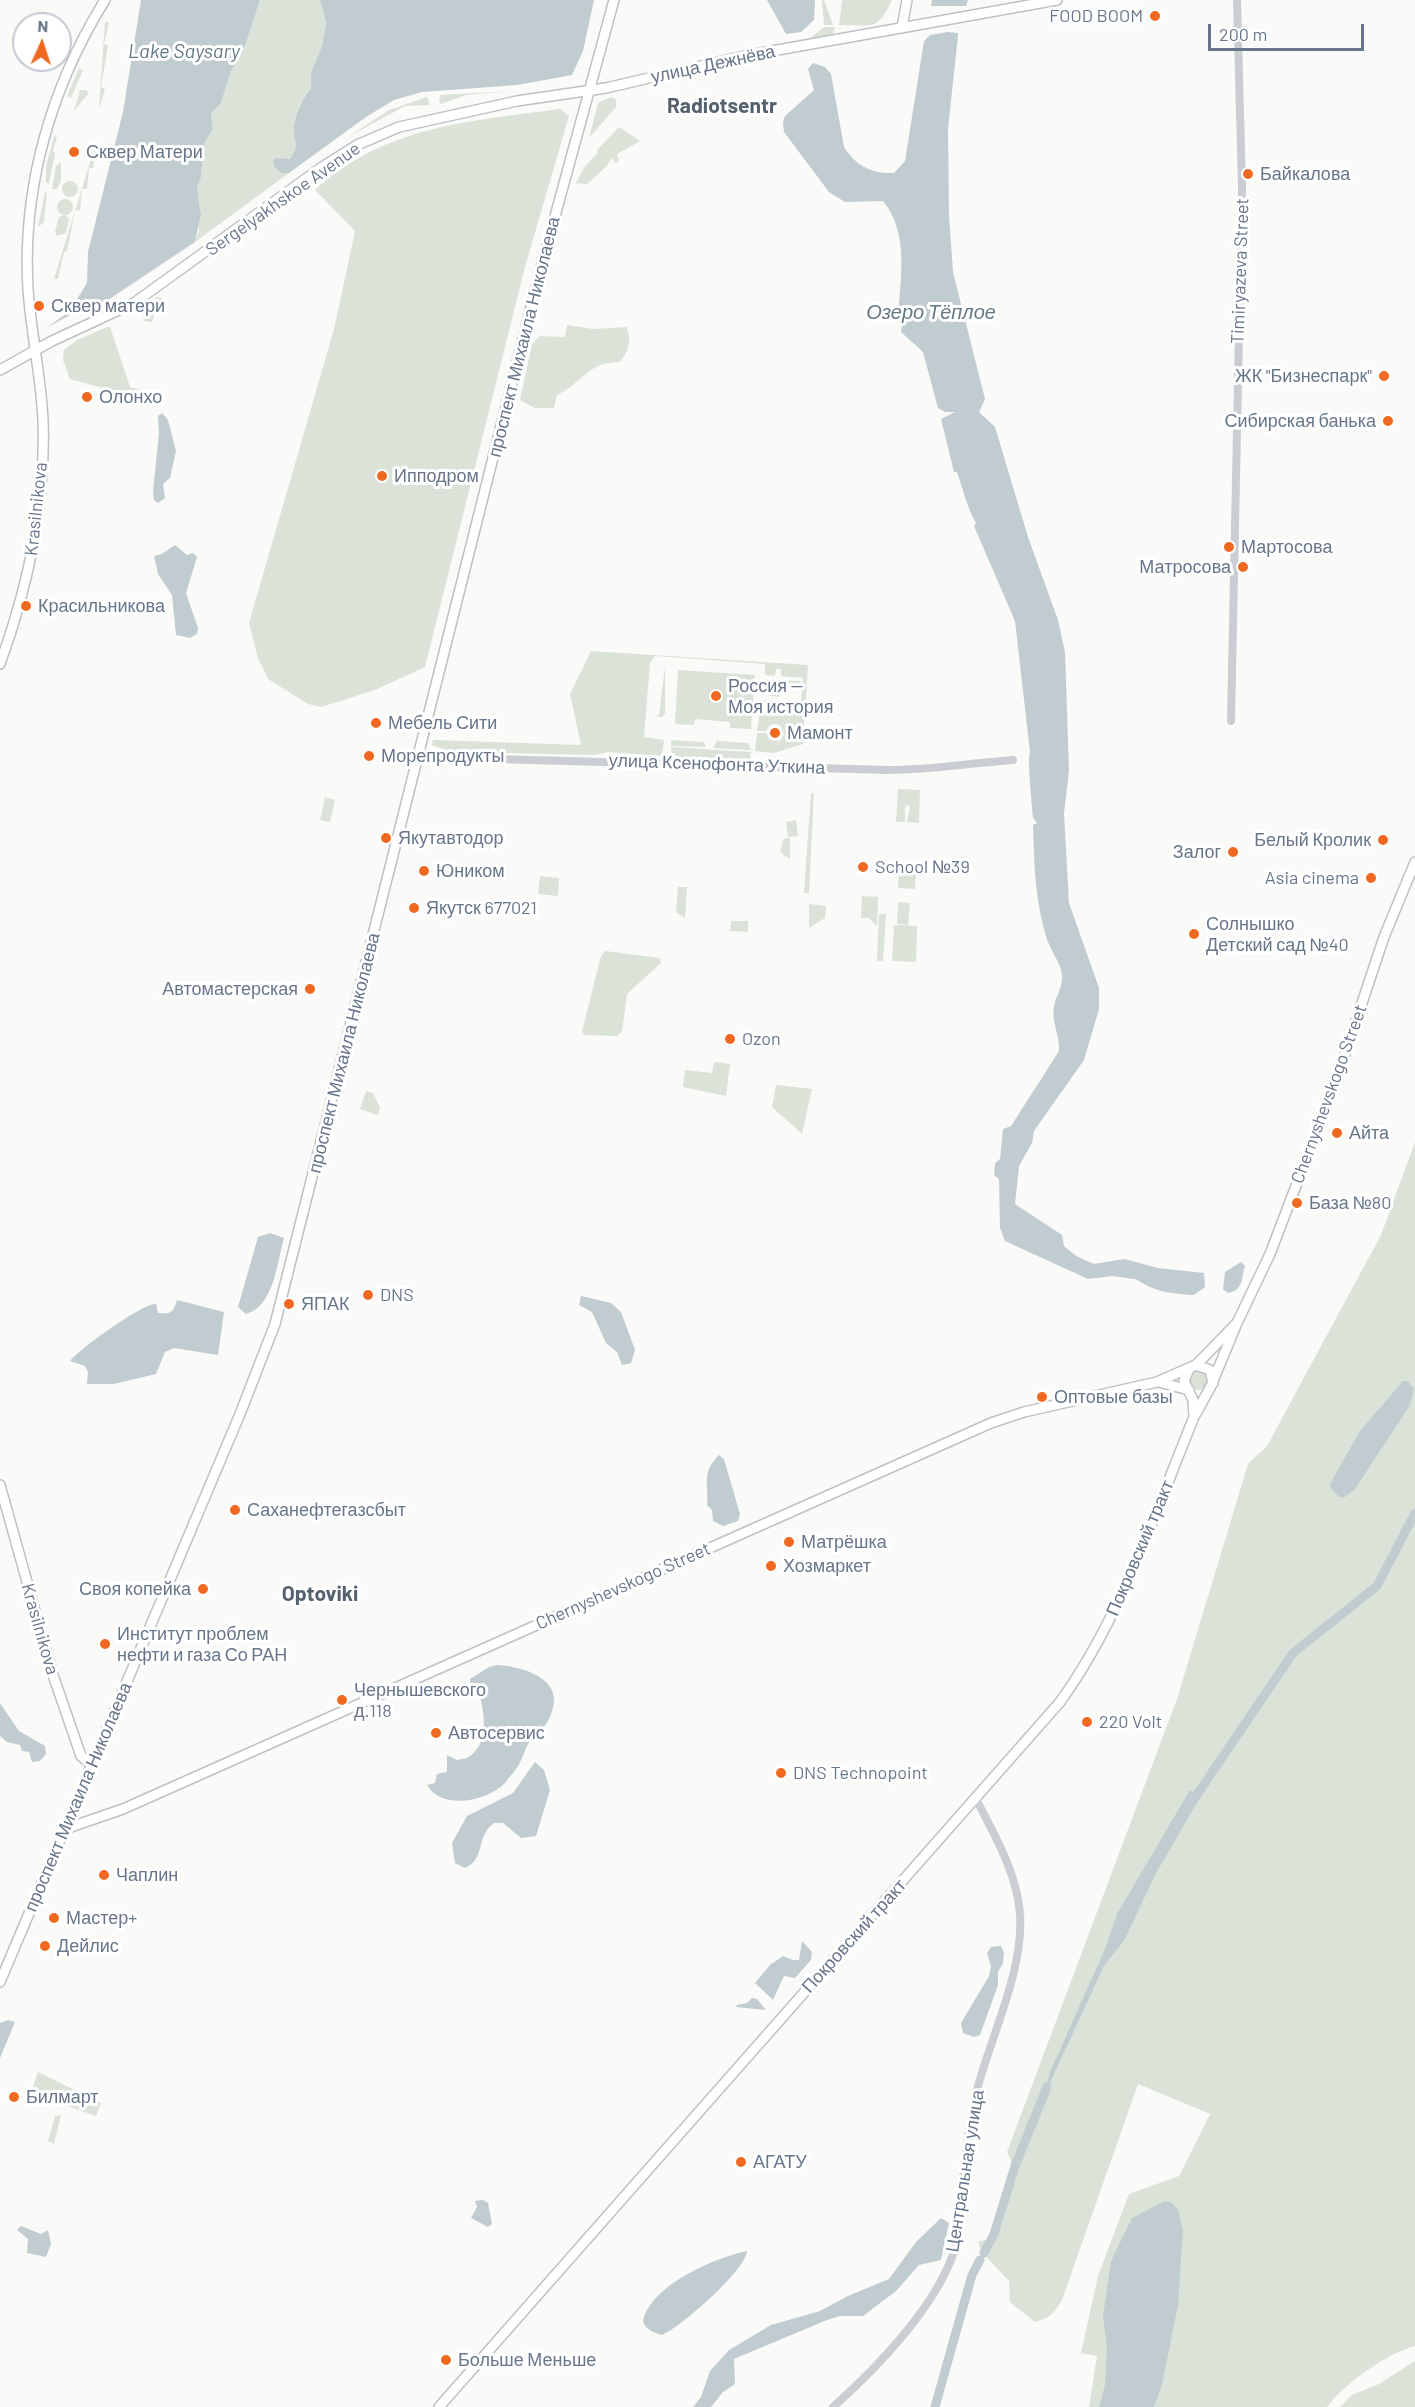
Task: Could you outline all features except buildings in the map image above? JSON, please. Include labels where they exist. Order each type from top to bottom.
[{"type":"main road","name":"Krasilnikova","points":[[0,664],[24,595],[38,500],[43,422],[27,271],[28,234],[36,172],[47,127],[64,78],[105,0]]},
{"type":"main road","name":"проспект Михаила Николаева","points":[[0,1983],[240,1414],[275,1324],[539,275],[614,0]]},
{"type":"main road","points":[[902,27],[907,0]]},
{"type":"main road","name":"улица Дежнёва","points":[[589,90],[744,56],[1057,0]]},
{"type":"main road","name":"Sergelyakhskoe Avenue","points":[[0,370],[35,350],[134,303],[321,167],[376,136],[425,120],[517,101],[589,90]]},
{"type":"main road","name":"Chernyshevskogo Street","points":[[1211,1386],[1278,1233],[1336,1081],[1384,938],[1415,862]]},
{"type":"main road","points":[[1194,1417],[1190,1391],[1184,1378],[1237,1323]]},
{"type":"main road","points":[[1157,1382],[1174,1384],[1202,1394],[1211,1386],[1210,1370],[1193,1367]]},
{"type":"main road","name":"Chernyshevskogo Street","points":[[65,1829],[134,1804],[991,1423],[1024,1412],[1157,1382],[1193,1367]]},
{"type":"main road","name":"Покровский тракт","points":[[439,2407],[1060,1702],[1098,1643],[1124,1590],[1194,1417],[1211,1386]]},
{"type":"main road","name":"Krasilnikova","points":[[0,1485],[53,1675],[81,1756],[92,1766]]},
{"type":"street","name":"Timiryazeva Street","points":[[1231,722],[1235,618],[1242,187],[1237,0]]},
{"type":"street","name":"улица Ксенофонта Уткина","points":[[419,752],[460,758],[894,770],[922,770],[946,765],[1013,760]]},
{"type":"street","name":"Центральная улица","points":[[833,2407],[889,2353],[943,2274],[954,2250],[973,2111],[1016,1957],[1020,1930],[1020,1912],[1007,1864],[976,1799]]},
{"type":"shaded area","points":[[260,0],[320,0],[326,23],[322,46],[311,72],[311,89],[301,102],[295,120],[294,155],[284,161],[281,173],[289,173],[195,242],[199,231],[200,207],[197,188],[201,177],[204,144],[213,129],[211,113],[221,103],[231,71],[244,49]]},
{"type":"shaded area","points":[[822,0],[824,0],[833,25],[824,25]]},
{"type":"shaded area","points":[[842,0],[892,0],[877,22],[859,26],[839,25]]},
{"type":"shaded area","points":[[105,22],[109,23],[104,44],[108,45],[101,87],[105,89],[99,109]]},
{"type":"shaded area","points":[[824,27],[835,27],[832,36],[808,40]]},
{"type":"shaded area","points":[[79,68],[83,70],[71,98],[67,96]]},
{"type":"shaded area","points":[[80,90],[87,90],[88,94],[74,111]]},
{"type":"shaded area","points":[[510,91],[466,95],[441,104],[439,102],[440,95]]},
{"type":"shaded area","points":[[427,97],[430,105],[405,106],[348,137],[389,110]]},
{"type":"shaded area","points":[[611,97],[616,99],[616,107],[589,138],[598,103]]},
{"type":"shaded area","name":"Ипподром","points":[[560,109],[569,116],[525,267],[425,667],[375,690],[321,707],[308,704],[268,679],[258,658],[249,623],[334,329],[355,231],[315,190],[342,169],[370,152],[399,139],[462,123]]},
{"type":"shaded area","points":[[619,127],[640,141],[617,154],[619,160],[616,163],[611,158],[607,166],[587,184],[576,183],[585,166],[598,153],[597,150]]},
{"type":"shaded area","points":[[54,136],[57,137],[53,150],[55,154],[49,183],[46,183],[46,166]]},
{"type":"shaded area","points":[[97,145],[93,168],[89,168],[87,189],[82,189],[80,210],[75,211],[67,251],[64,252],[58,279],[54,279],[95,146]]},
{"type":"shaded area","points":[[61,162],[61,180],[57,189],[52,189],[56,166]]},
{"type":"shaded area","points":[[67,181],[73,181],[78,189],[76,195],[67,197],[62,192],[62,186]]},
{"type":"shaded area","points":[[45,192],[47,193],[44,222],[38,227]]},
{"type":"shaded area","points":[[65,199],[73,207],[65,215],[57,207]]},
{"type":"shaded area","points":[[65,215],[69,219],[66,233],[57,236],[55,232],[59,217]]},
{"type":"shaded area","points":[[157,297],[162,298],[164,304],[156,311],[152,322],[144,321],[141,307]]},
{"type":"shaded area","points":[[567,325],[593,329],[626,327],[629,336],[627,350],[620,362],[600,365],[557,395],[554,408],[535,408],[520,400],[532,344],[540,336],[565,337]]},
{"type":"shaded area","points":[[110,327],[130,387],[152,394],[151,401],[70,379],[63,360],[64,350],[77,340]]},
{"type":"shaded area","points":[[591,651],[808,665],[803,744],[774,753],[755,751],[757,733],[766,733],[770,740],[780,741],[784,734],[781,726],[777,724],[770,725],[766,731],[757,731],[761,701],[766,700],[767,708],[767,700],[801,702],[803,678],[781,676],[781,669],[776,669],[775,676],[765,675],[765,664],[655,656],[650,663],[644,737],[664,740],[662,756],[607,752],[595,755],[451,752],[432,745],[433,740],[581,745],[570,694]]},
{"type":"shaded area","points":[[665,666],[665,713],[662,717],[654,716],[659,715]]},
{"type":"shaded area","points":[[678,670],[755,675],[751,729],[730,728],[730,722],[695,719],[694,725],[675,724]]},
{"type":"shaded area","points":[[764,679],[800,681],[799,689],[780,688],[779,697],[760,694],[761,681]]},
{"type":"shaded area","points":[[671,740],[704,742],[706,747],[671,746]]},
{"type":"shaded area","points":[[717,741],[748,743],[751,750],[713,748]]},
{"type":"shaded area","points":[[671,747],[751,752],[750,759],[672,757]]},
{"type":"shaded area","points":[[898,789],[920,790],[919,823],[907,822],[910,806],[905,805],[905,822],[896,822]]},
{"type":"shaded area","points":[[811,793],[814,793],[809,893],[804,893]]},
{"type":"shaded area","points":[[325,797],[335,800],[330,822],[320,820]]},
{"type":"shaded area","points":[[796,820],[798,836],[788,837],[786,822]]},
{"type":"shaded area","points":[[784,838],[790,838],[790,859],[780,852]]},
{"type":"shaded area","points":[[899,870],[916,870],[915,889],[898,888]]},
{"type":"shaded area","points":[[540,876],[559,878],[558,896],[538,894]]},
{"type":"shaded area","points":[[678,887],[687,887],[685,918],[676,912]]},
{"type":"shaded area","points":[[862,896],[878,897],[877,926],[869,918],[861,918]]},
{"type":"shaded area","points":[[898,902],[910,903],[908,925],[897,924]]},
{"type":"shaded area","points":[[809,904],[826,906],[825,918],[809,928]]},
{"type":"shaded area","points":[[879,914],[886,914],[883,961],[877,961]]},
{"type":"shaded area","points":[[731,921],[748,921],[748,932],[730,931]]},
{"type":"shaded area","points":[[894,925],[917,926],[916,962],[892,961]]},
{"type":"shaded area","points":[[605,951],[660,958],[661,963],[627,994],[622,1031],[617,1036],[585,1035],[582,1032],[601,956]]},
{"type":"shaded area","points":[[714,1062],[730,1064],[726,1096],[683,1087],[685,1070],[712,1073]]},
{"type":"shaded area","points":[[776,1085],[812,1089],[802,1134],[772,1107]]},
{"type":"shaded area","points":[[366,1091],[373,1093],[380,1108],[378,1115],[360,1109]]},
{"type":"shaded area","points":[[1415,1142],[1415,2346],[1367,2370],[1344,2388],[1327,2407],[1089,2407],[1097,2356],[1081,2353],[1098,2276],[1129,2194],[1179,2176],[1210,2114],[1138,2084],[1062,2300],[1048,2317],[1035,2322],[1010,2302],[1009,2281],[981,2251],[978,2242],[996,2237],[1005,2213],[1014,2167],[1007,2152],[1177,1699],[1248,1464],[1267,1446],[1381,1235]]},
{"type":"shaded area","points":[[1199,1370],[1206,1373],[1209,1380],[1206,1387],[1199,1390],[1192,1387],[1189,1380],[1192,1373]]},
{"type":"shaded area","points":[[38,2072],[101,2103],[96,2116],[31,2093]]},
{"type":"shaded area","points":[[61,2115],[54,2144],[48,2141],[55,2116]]},
{"type":"shaded area","points":[[1415,2361],[1415,2407],[1340,2407],[1352,2395],[1379,2384]]},
{"type":"water","name":"Lake Saysary","points":[[141,0],[260,0],[244,49],[231,71],[221,103],[211,113],[213,129],[204,144],[201,177],[197,188],[201,215],[195,242],[108,300],[83,308],[46,328],[69,312],[87,283],[88,252],[123,112]]},
{"type":"water","points":[[320,0],[594,0],[583,51],[572,75],[517,85],[422,92],[394,100],[366,117],[289,173],[281,173],[274,166],[273,161],[276,158],[289,159],[294,152],[296,118],[302,102],[311,89],[311,72],[322,46],[326,23]]},
{"type":"water","points":[[767,0],[815,0],[814,20],[801,32],[786,34]]},
{"type":"water","points":[[932,0],[968,0],[966,6],[931,6]]},
{"type":"water","name":"Озеро Тёплое","points":[[958,33],[948,129],[949,215],[953,272],[985,399],[979,412],[995,427],[1028,537],[1058,620],[1065,652],[1069,771],[1064,813],[1069,903],[1099,988],[1099,1009],[1084,1060],[1034,1131],[1032,1143],[1019,1166],[1015,1204],[1062,1235],[1064,1246],[1076,1256],[1094,1264],[1124,1259],[1158,1268],[1204,1273],[1205,1287],[1194,1295],[1160,1290],[1145,1285],[1129,1274],[1088,1279],[1005,1241],[1000,1228],[999,1179],[994,1175],[995,1163],[1000,1159],[1003,1129],[1011,1126],[1059,1051],[1053,1012],[1062,980],[1060,966],[1046,936],[1037,895],[1033,825],[1037,823],[1033,818],[1029,772],[1030,752],[1015,621],[974,526],[976,523],[957,472],[954,472],[941,419],[955,412],[945,412],[938,408],[923,352],[901,332],[902,325],[898,320],[900,242],[891,214],[883,201],[845,202],[829,192],[784,132],[785,116],[814,90],[808,69],[813,63],[825,67],[831,74],[844,147],[865,168],[894,173],[905,161],[924,41],[930,35]]},
{"type":"water","points":[[162,413],[168,420],[176,451],[170,478],[163,484],[165,498],[158,503],[154,500],[153,491],[159,433],[158,416]]},
{"type":"water","points":[[175,545],[187,555],[193,553],[197,557],[186,593],[198,628],[197,634],[190,638],[176,635],[172,595],[158,574],[154,556],[162,554]]},
{"type":"water","points":[[270,1233],[284,1238],[273,1282],[263,1302],[246,1314],[238,1307],[258,1237]]},
{"type":"water","points":[[1241,1262],[1245,1266],[1241,1283],[1237,1289],[1228,1293],[1223,1289],[1225,1272]]},
{"type":"water","points":[[581,1296],[611,1303],[621,1312],[635,1350],[631,1363],[622,1365],[617,1352],[606,1343],[592,1312],[579,1305]]},
{"type":"water","points":[[177,1300],[224,1312],[218,1355],[174,1348],[165,1352],[156,1374],[114,1384],[87,1384],[88,1372],[85,1366],[70,1361],[126,1318],[149,1305],[156,1304],[158,1313],[169,1313],[173,1310]]},
{"type":"water","points":[[1403,1381],[1408,1381],[1414,1389],[1410,1405],[1355,1489],[1345,1497],[1339,1497],[1331,1489],[1330,1484],[1360,1431]]},
{"type":"water","points":[[719,1455],[724,1459],[740,1514],[738,1521],[723,1526],[713,1521],[712,1510],[707,1505],[708,1473],[713,1461]]},
{"type":"water","points":[[497,1665],[531,1673],[549,1685],[553,1694],[554,1706],[549,1719],[528,1744],[516,1769],[497,1789],[488,1795],[465,1801],[443,1798],[427,1785],[435,1783],[437,1774],[447,1772],[447,1755],[457,1760],[467,1758],[474,1753],[482,1739],[484,1724],[481,1700],[471,1685],[470,1679],[489,1667]]},
{"type":"water","points":[[0,1703],[19,1731],[45,1746],[46,1754],[40,1761],[32,1762],[29,1752],[22,1751],[20,1745],[7,1742],[0,1736]]},
{"type":"water","points":[[535,1762],[544,1770],[550,1790],[536,1836],[521,1838],[503,1823],[494,1823],[484,1835],[476,1859],[465,1868],[455,1863],[452,1843],[467,1816],[513,1793]]},
{"type":"water","points":[[1190,1790],[1199,1795],[1197,1803],[1156,1873],[1125,1939],[1104,1966],[1043,2098],[1050,2072],[1105,1949],[1117,1914]]},
{"type":"water","points":[[802,1941],[812,1952],[811,1960],[795,1978],[784,1976],[773,2000],[755,1983],[770,1965],[783,1956],[799,1960]]},
{"type":"water","points":[[1001,1946],[1004,1953],[1003,1963],[998,1972],[998,1985],[980,2035],[974,2037],[963,2033],[961,2023],[989,1976],[991,1966],[987,1953],[991,1947]]},
{"type":"water","points":[[752,1998],[757,1999],[766,2010],[736,2007],[747,2003]]},
{"type":"water","points":[[8,2020],[15,2022],[0,2058],[0,2023]]},
{"type":"water","points":[[483,2200],[488,2203],[492,2224],[488,2227],[471,2218],[477,2207],[475,2201]]},
{"type":"water","points":[[1165,2201],[1172,2203],[1178,2210],[1183,2230],[1178,2305],[1162,2385],[1154,2407],[1099,2407],[1105,2385],[1107,2346],[1103,2317],[1111,2261],[1132,2218]]},
{"type":"water","points":[[941,2218],[949,2223],[941,2260],[919,2265],[896,2291],[863,2316],[840,2316],[827,2320],[734,2359],[735,2384],[723,2392],[711,2407],[693,2407],[701,2397],[710,2371],[729,2350],[771,2325],[820,2311],[848,2296],[889,2279],[916,2242]]},
{"type":"water","points":[[21,2226],[41,2234],[48,2230],[51,2244],[46,2257],[27,2253],[28,2239],[17,2230]]},
{"type":"water","points":[[747,2251],[736,2271],[711,2298],[683,2322],[662,2335],[651,2331],[645,2325],[643,2322],[648,2309],[670,2286],[701,2267]]},
{"type":"waterway","points":[[1109,1273],[1138,1277]]},
{"type":"waterway","points":[[1190,1805],[1293,1653],[1377,1586],[1415,1513]]},
{"type":"waterway","points":[[984,2253],[994,2234],[1015,2166],[1047,2087]]},
{"type":"waterway","points":[[935,2407],[972,2275],[980,2260]]},
{"type":"place","name":"FOOD BOOM","points":[[1155,16]]},
{"type":"place","name":"Сквер Матери","points":[[74,152]]},
{"type":"place","name":"Байкалова","points":[[1248,174]]},
{"type":"place","name":"Сквер матери","points":[[39,306]]},
{"type":"place","name":"ЖК \"Бизнеспарк\"","points":[[1384,376]]},
{"type":"place","name":"Олонхо","points":[[87,397]]},
{"type":"place","name":"Сибирская банька","points":[[1388,421]]},
{"type":"place","name":"Ипподром","points":[[382,476]]},
{"type":"place","name":"Мартосова","points":[[1229,547]]},
{"type":"place","name":"Матросова","points":[[1243,567]]},
{"type":"place","name":"Красильникова","points":[[26,606]]},
{"type":"place","name":"Россия — Моя история","points":[[716,696]]},
{"type":"place","name":"Мебель Сити","points":[[376,723]]},
{"type":"place","name":"Мамонт","points":[[775,733]]},
{"type":"place","name":"Морепродукты","points":[[369,756]]},
{"type":"place","name":"Якутавтодор","points":[[386,838]]},
{"type":"place","name":"Белый Кролик","points":[[1383,840]]},
{"type":"place","name":"Залог","points":[[1233,852]]},
{"type":"place","name":"School №39","points":[[863,867]]},
{"type":"place","name":"Юником","points":[[424,871]]},
{"type":"place","name":"Asia cinema","points":[[1371,878]]},
{"type":"place","name":"Якутск 677021","points":[[414,908]]},
{"type":"place","name":"Солнышко Детский сад №40","points":[[1194,934]]},
{"type":"place","name":"Автомастерская","points":[[310,989]]},
{"type":"place","name":"Ozon","points":[[730,1039]]},
{"type":"place","name":"Айта","points":[[1337,1133]]},
{"type":"place","name":"База №80","points":[[1297,1203]]},
{"type":"place","name":"DNS","points":[[368,1295]]},
{"type":"place","name":"ЯПАК","points":[[289,1304]]},
{"type":"place","name":"Оптовые базы","points":[[1042,1397]]},
{"type":"place","name":"Саханефтегазсбыт","points":[[235,1510]]},
{"type":"place","name":"Матрёшка","points":[[789,1542]]},
{"type":"place","name":"Хозмаркет","points":[[771,1566]]},
{"type":"place","name":"Своя копейка","points":[[203,1589]]},
{"type":"place","name":"Институт проблем нефти и газа Со РАН","points":[[105,1644]]},
{"type":"place","name":"Чернышевского д.118","points":[[342,1700]]},
{"type":"place","name":"220 Volt","points":[[1087,1722]]},
{"type":"place","name":"Автосервис","points":[[436,1733]]},
{"type":"place","name":"DNS Technopoint","points":[[781,1773]]},
{"type":"place","name":"Чаплин","points":[[104,1875]]},
{"type":"place","name":"Мастер+","points":[[54,1918]]},
{"type":"place","name":"Дейлис","points":[[45,1946]]},
{"type":"place","name":"Билмарт","points":[[14,2097]]},
{"type":"place","name":"АГАТУ","points":[[741,2162]]},
{"type":"place","name":"Больше Меньше","points":[[446,2360]]},
{"type":"district","name":"Radiotsentr","points":[[722,106]]},
{"type":"district","name":"Optoviki","points":[[320,1594]]}]
